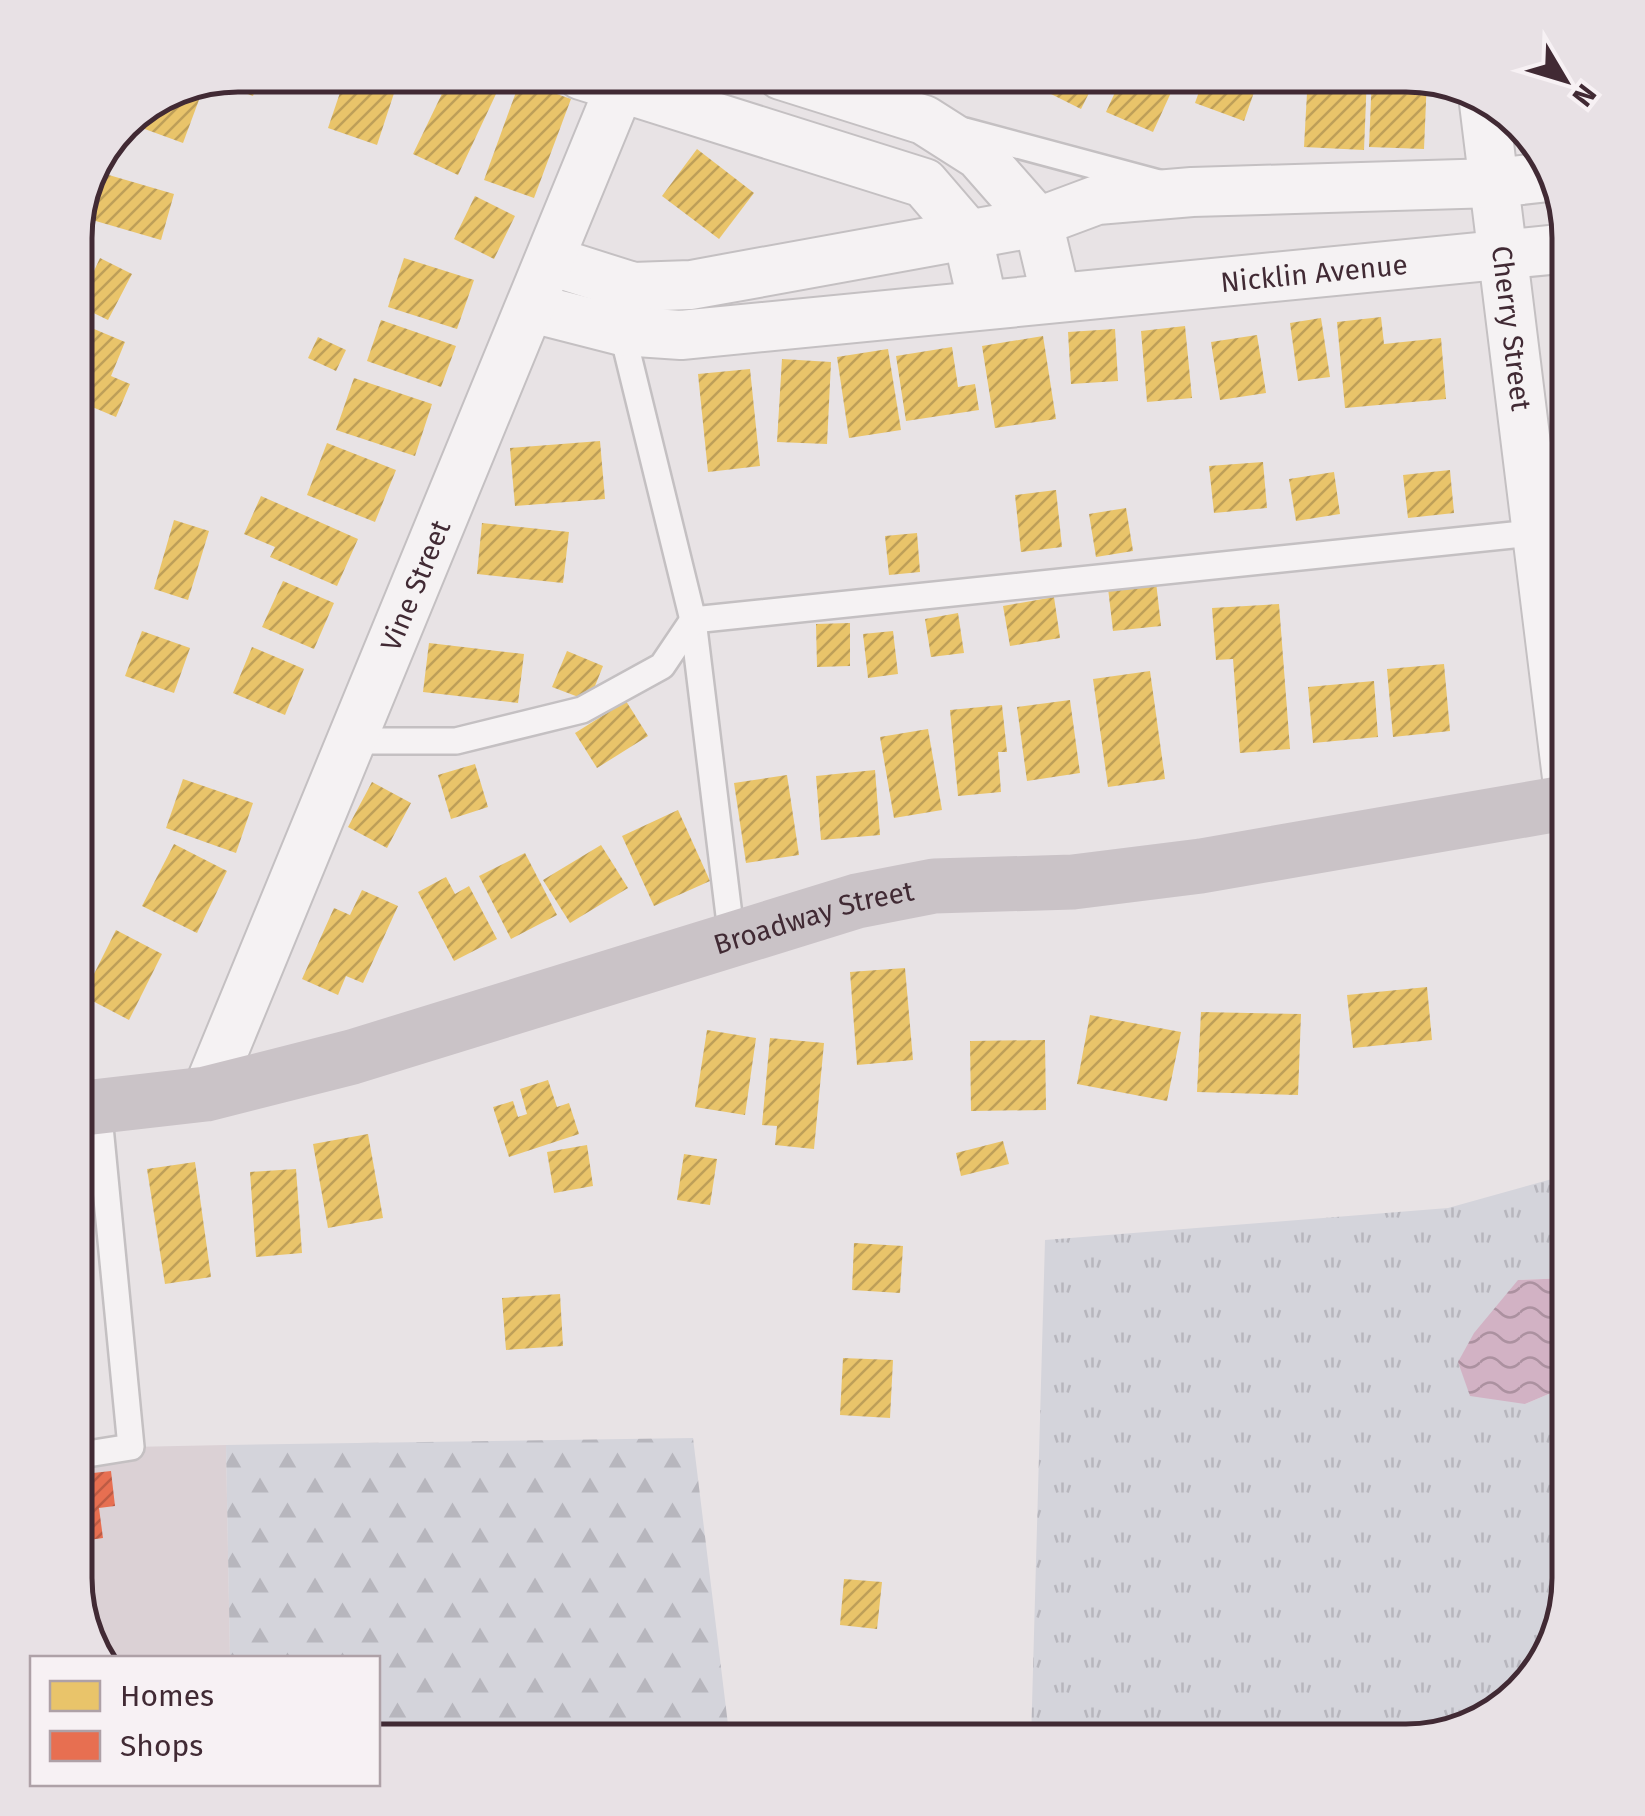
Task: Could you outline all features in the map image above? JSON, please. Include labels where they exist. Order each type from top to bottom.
[{"type":"main road","name":"Broadway Street","points":[[92,1106],[206,1094],[352,1056],[857,901],[934,886],[1073,882],[1201,866],[1552,805]]},
{"type":"street","name":"Vine Street","points":[[206,1094],[532,308],[604,92]]},
{"type":"street","points":[[649,92],[924,183],[967,233],[983,305]]},
{"type":"street","points":[[837,93],[924,120],[980,155],[1038,222],[1056,297]]},
{"type":"street","name":"Cherry Street","points":[[1486,116],[1505,256],[1552,520]]},
{"type":"street","points":[[550,261],[633,287],[691,285],[1038,222],[1097,200],[1192,192],[1494,183],[1539,178]]},
{"type":"street","name":"Nicklin Avenue","points":[[532,308],[622,331],[681,335],[1552,250]]},
{"type":"lane","points":[[924,120],[1192,192]]},
{"type":"lane","points":[[622,331],[692,620],[732,940]]},
{"type":"lane","points":[[692,620],[1552,531]]},
{"type":"lane","points":[[352,742],[456,741],[582,710],[662,666],[692,620]]},
{"type":"lane","points":[[92,1155],[131,1447],[92,1453]]},
{"type":"shaded area","points":[[226,1445],[230,1656],[116,1656],[112,1650],[95,1606],[92,1578],[92,1453],[131,1447]]},
{"type":"green space","points":[[1552,1179],[1552,1279],[1518,1280],[1525,1404],[1552,1393],[1550,1606],[1537,1642],[1516,1674],[1471,1708],[1435,1721],[1406,1724],[1031,1724],[1045,1240],[1448,1208]]},
{"type":"green space","points":[[693,1438],[728,1724],[380,1724],[380,1656],[230,1656],[226,1445]]},
{"type":"water","points":[[1552,1279],[1552,1393],[1525,1404],[1470,1396],[1458,1362],[1474,1333],[1518,1280]]},
{"type":"building: Homes","points":[[340,92],[394,92],[377,145],[328,128]]},
{"type":"building: Homes","points":[[443,92],[496,94],[458,175],[413,154]]},
{"type":"building: Homes","points":[[516,92],[552,92],[571,99],[534,198],[484,180]]},
{"type":"building: Homes","points":[[1048,93],[1089,93],[1081,109]]},
{"type":"building: Homes","points":[[1115,93],[1171,93],[1153,132],[1106,112]]},
{"type":"building: Homes","points":[[1199,93],[1254,93],[1244,121],[1195,103]]},
{"type":"building: Homes","points":[[1307,93],[1366,93],[1364,150],[1304,147]]},
{"type":"building: Homes","points":[[1371,93],[1426,94],[1424,149],[1369,147]]},
{"type":"building: Homes","points":[[199,99],[183,143],[143,128],[157,117]]},
{"type":"building: Homes","points":[[697,149],[754,193],[719,239],[662,196]]},
{"type":"building: Homes","points":[[108,175],[174,194],[161,240],[94,221],[97,201]]},
{"type":"building: Homes","points":[[475,196],[515,216],[494,259],[454,239]]},
{"type":"building: Homes","points":[[100,258],[132,274],[108,320],[93,313],[94,271]]},
{"type":"building: Homes","points":[[404,258],[474,280],[457,329],[388,307]]},
{"type":"building: Homes","points":[[1381,317],[1384,344],[1441,338],[1446,399],[1345,408],[1337,322]]},
{"type":"building: Homes","points":[[1321,318],[1330,377],[1298,381],[1290,323]]},
{"type":"building: Homes","points":[[381,320],[456,346],[441,387],[367,361]]},
{"type":"building: Homes","points":[[1185,326],[1192,398],[1147,402],[1141,331]]},
{"type":"building: Homes","points":[[93,329],[125,342],[111,376],[130,384],[116,417],[93,407]]},
{"type":"building: Homes","points":[[1115,329],[1118,381],[1071,384],[1068,332]]},
{"type":"building: Homes","points":[[1257,335],[1266,393],[1220,400],[1211,342]]},
{"type":"building: Homes","points":[[1043,336],[1056,419],[995,428],[982,346]]},
{"type":"building: Homes","points":[[318,337],[346,350],[336,371],[308,358]]},
{"type":"building: Homes","points":[[952,347],[958,387],[975,384],[979,410],[906,421],[896,356]]},
{"type":"building: Homes","points":[[888,349],[901,430],[849,438],[837,357]]},
{"type":"building: Homes","points":[[782,359],[831,362],[827,444],[777,442]]},
{"type":"building: Homes","points":[[750,369],[760,466],[708,472],[698,374]]},
{"type":"building: Homes","points":[[354,378],[432,404],[415,456],[336,430]]},
{"type":"building: Homes","points":[[600,441],[605,499],[515,506],[510,448]]},
{"type":"building: Homes","points":[[327,443],[396,470],[375,522],[307,495]]},
{"type":"building: Homes","points":[[1263,462],[1267,508],[1214,513],[1209,466]]},
{"type":"building: Homes","points":[[1450,470],[1454,513],[1408,518],[1403,475]]},
{"type":"building: Homes","points":[[1334,472],[1340,514],[1296,521],[1289,479]]},
{"type":"building: Homes","points":[[1056,490],[1062,547],[1021,552],[1015,495]]},
{"type":"building: Homes","points":[[261,496],[358,539],[337,586],[270,557],[275,547],[244,534]]},
{"type":"building: Homes","points":[[1126,508],[1133,551],[1096,557],[1089,514]]},
{"type":"building: Homes","points":[[174,520],[209,531],[188,600],[154,589]]},
{"type":"building: Homes","points":[[482,523],[569,532],[563,583],[477,574]]},
{"type":"building: Homes","points":[[917,533],[920,572],[889,575],[885,536]]},
{"type":"building: Homes","points":[[283,581],[334,603],[314,649],[262,627]]},
{"type":"building: Homes","points":[[1156,582],[1161,626],[1113,631],[1108,588]]},
{"type":"building: Homes","points":[[1054,597],[1060,638],[1010,646],[1003,606]]},
{"type":"building: Homes","points":[[1279,604],[1290,749],[1240,753],[1233,659],[1216,660],[1212,608]]},
{"type":"building: Homes","points":[[958,613],[964,653],[931,657],[925,619]]},
{"type":"building: Homes","points":[[850,623],[850,666],[817,667],[816,624]]},
{"type":"building: Homes","points":[[142,631],[190,648],[174,693],[125,676]]},
{"type":"building: Homes","points":[[893,631],[898,674],[868,678],[863,634]]},
{"type":"building: Homes","points":[[429,643],[524,654],[518,703],[423,692]]},
{"type":"building: Homes","points":[[252,647],[304,669],[285,715],[233,693]]},
{"type":"building: Homes","points":[[567,651],[603,666],[589,701],[552,687]]},
{"type":"building: Homes","points":[[1444,664],[1450,731],[1393,737],[1387,669]]},
{"type":"building: Homes","points":[[1150,671],[1165,779],[1108,787],[1093,679]]},
{"type":"building: Homes","points":[[1374,681],[1378,737],[1313,743],[1308,687]]},
{"type":"building: Homes","points":[[1070,700],[1080,773],[1027,781],[1017,707]]},
{"type":"building: Homes","points":[[626,701],[648,736],[597,768],[575,733]]},
{"type":"building: Homes","points":[[1002,705],[1007,752],[998,752],[1001,792],[958,796],[950,710]]},
{"type":"building: Homes","points":[[928,729],[942,810],[894,818],[880,737]]},
{"type":"building: Homes","points":[[475,764],[488,807],[451,819],[438,775]]},
{"type":"building: Homes","points":[[875,770],[880,835],[821,840],[816,776]]},
{"type":"building: Homes","points":[[787,775],[799,855],[746,863],[734,783]]},
{"type":"building: Homes","points":[[183,779],[253,803],[236,853],[166,828]]},
{"type":"building: Homes","points":[[372,782],[411,803],[387,848],[348,827]]},
{"type":"building: Homes","points":[[678,810],[710,881],[654,906],[622,836]]},
{"type":"building: Homes","points":[[174,844],[227,871],[197,933],[142,906]]},
{"type":"building: Homes","points":[[601,845],[628,888],[570,923],[543,880]]},
{"type":"building: Homes","points":[[525,853],[557,915],[511,939],[479,876]]},
{"type":"building: Homes","points":[[446,877],[455,894],[469,886],[497,939],[454,961],[418,892]]},
{"type":"building: Homes","points":[[362,890],[398,906],[363,983],[346,976],[338,995],[302,979],[334,908],[350,915]]},
{"type":"building: Homes","points":[[116,930],[162,954],[129,1020],[92,1001],[92,977]]},
{"type":"building: Homes","points":[[905,968],[913,1060],[857,1065],[850,972]]},
{"type":"building: Homes","points":[[1427,987],[1432,1040],[1353,1048],[1347,995]]},
{"type":"building: Homes","points":[[1201,1012],[1301,1014],[1298,1095],[1197,1092]]},
{"type":"building: Homes","points":[[1090,1015],[1181,1032],[1167,1101],[1077,1084]]},
{"type":"building: Homes","points":[[707,1030],[756,1038],[745,1115],[695,1107]]},
{"type":"building: Homes","points":[[770,1038],[824,1043],[814,1149],[775,1145],[777,1126],[762,1125]]},
{"type":"building: Homes","points":[[1045,1040],[1046,1110],[971,1111],[970,1041]]},
{"type":"building: Homes","points":[[548,1080],[557,1107],[569,1103],[579,1134],[509,1157],[493,1107],[513,1101],[518,1117],[527,1114],[520,1089]]},
{"type":"building: Homes","points":[[368,1134],[383,1218],[328,1228],[313,1144]]},
{"type":"building: Homes","points":[[1003,1141],[1009,1164],[961,1176],[956,1153]]},
{"type":"building: Homes","points":[[587,1145],[593,1186],[554,1193],[547,1152]]},
{"type":"building: Homes","points":[[684,1154],[717,1159],[710,1205],[677,1200]]},
{"type":"building: Homes","points":[[195,1162],[211,1277],[165,1284],[147,1169]]},
{"type":"building: Homes","points":[[296,1169],[302,1253],[256,1257],[250,1172]]},
{"type":"building: Homes","points":[[854,1243],[903,1246],[900,1293],[852,1290]]},
{"type":"building: Homes","points":[[560,1294],[563,1346],[506,1350],[502,1298]]},
{"type":"building: Homes","points":[[843,1358],[893,1360],[890,1418],[840,1415]]},
{"type":"building: Homes","points":[[844,1579],[882,1582],[877,1629],[840,1625]]},
{"type":"building: Shops","points":[[111,1471],[115,1506],[99,1508],[103,1538],[92,1540],[92,1473]]}]
